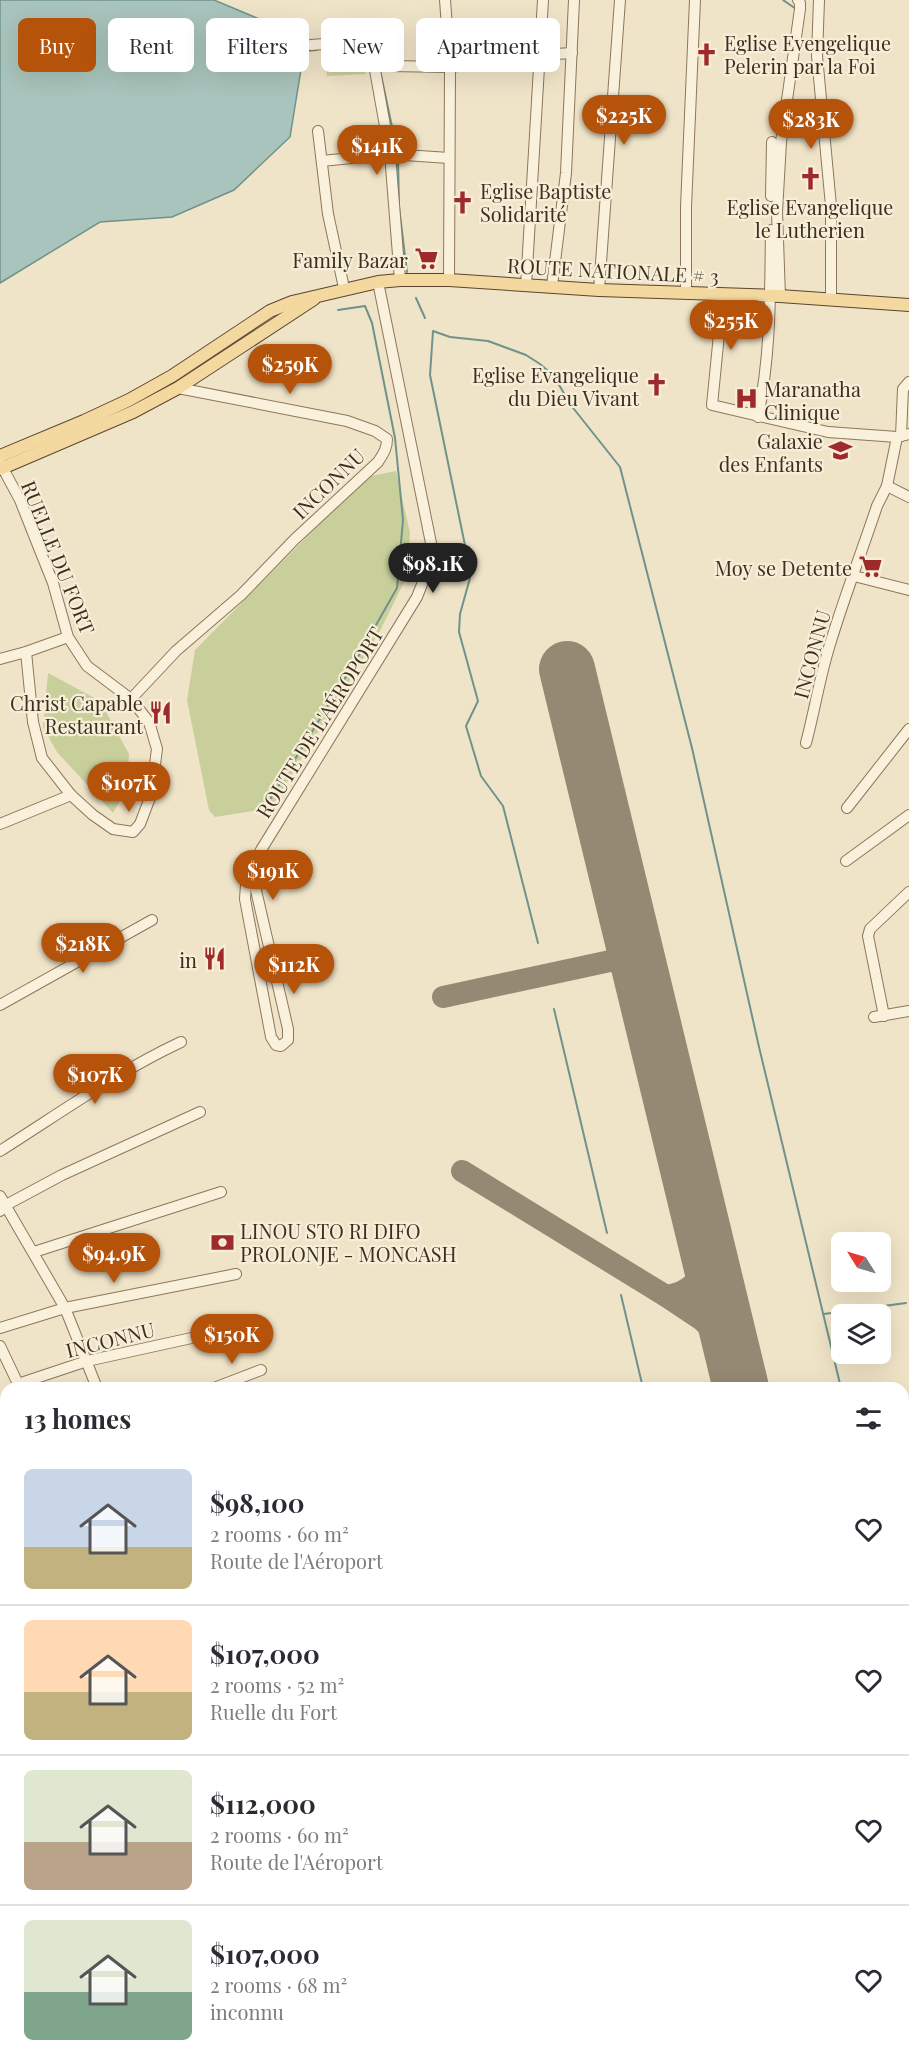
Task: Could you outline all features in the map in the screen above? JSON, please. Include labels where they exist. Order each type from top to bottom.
[{"type":"main road","name":"ROUTE NATIONALE # 3","points":[[1,464],[172,376],[270,311],[292,302],[344,288],[378,282],[449,280],[599,290],[775,296],[909,305]]},
{"type":"main road","name":"ROUTE NATIONALE # 3","points":[[1,464],[133,412],[178,388],[317,297]]},
{"type":"street","points":[[445,0],[446,18]]},
{"type":"street","points":[[542,18],[543,0]]},
{"type":"street","points":[[552,286],[566,173],[574,0]]},
{"type":"street","points":[[599,290],[620,0]]},
{"type":"street","points":[[686,292],[686,207],[695,0]]},
{"type":"street","points":[[758,417],[765,383],[775,296],[779,177],[800,9],[798,0]]},
{"type":"street","points":[[819,0],[817,56],[831,206],[831,300]]},
{"type":"street","points":[[310,45],[350,42],[371,48],[388,66],[416,66]]},
{"type":"street","points":[[560,54],[572,53]]},
{"type":"street","points":[[375,72],[395,155],[400,280]]},
{"type":"street","points":[[449,280],[450,72]]},
{"type":"street","points":[[526,286],[538,72]]},
{"type":"street","points":[[318,131],[328,214],[344,288]]},
{"type":"street","points":[[772,142],[775,296]]},
{"type":"street","points":[[322,161],[395,155],[449,158]]},
{"type":"street","name":"ROUTE DE L'AÉROPORT","points":[[255,865],[255,886],[288,1029],[288,1040],[281,1046],[276,1045],[271,1037],[245,899],[246,885],[255,865],[268,840],[417,597],[428,569],[431,543],[378,282]]},
{"type":"street","points":[[723,294],[712,405],[828,432],[902,436],[903,389],[909,382]]},
{"type":"street","name":"INCONNU","points":[[131,699],[176,651],[241,595],[295,539],[378,462],[387,445],[387,439],[375,431],[347,422],[178,388]]},
{"type":"street","name":"INCONNU","points":[[806,743],[818,685],[831,640],[877,506],[887,486],[902,436]]},
{"type":"street","name":"RUELLE DU FORT","points":[[1,464],[20,500],[38,543],[53,583],[68,637],[87,666],[131,699],[149,722],[157,748],[151,795],[140,824],[133,832],[113,829],[93,815],[71,795],[42,758],[33,722],[26,652]]},
{"type":"street","points":[[887,486],[909,497]]},
{"type":"street","points":[[854,576],[909,590]]},
{"type":"street","points":[[0,659],[68,637]]},
{"type":"street","points":[[847,808],[909,729]]},
{"type":"street","points":[[0,824],[71,795]]},
{"type":"street","points":[[846,861],[909,815]]},
{"type":"street","points":[[909,892],[870,929],[868,936],[879,1016],[909,1011]]},
{"type":"street","points":[[0,1005],[152,920]]},
{"type":"street","points":[[0,1150],[110,1079],[144,1059],[181,1042]]},
{"type":"street","points":[[95,1382],[65,1308],[34,1252],[2,1204],[62,1174],[200,1112]]},
{"type":"street","points":[[34,1252],[220,1192]]},
{"type":"street","name":"INCONNU","points":[[0,1328],[65,1308],[236,1274]]},
{"type":"street","name":"INCONNU","points":[[30,1382],[87,1361],[246,1326]]},
{"type":"street","name":"INCONNU","points":[[0,1346],[17,1382]]},
{"type":"street","points":[[230,1382],[261,1370]]},
{"type":"green space","points":[[327,72],[366,72],[366,74],[327,76]]},
{"type":"green space","points":[[396,471],[410,533],[407,576],[380,631],[271,808],[215,817],[209,810],[187,700],[195,650],[366,477]]},
{"type":"green space","points":[[48,673],[100,701],[129,754],[127,788],[113,813],[57,752],[43,727]]},
{"type":"water","points":[[0,0],[214,0],[257,18],[206,18],[206,72],[301,72],[290,137],[234,190],[172,217],[100,222],[0,283]]},
{"type":"waterway","points":[[783,0],[796,9]]},
{"type":"waterway","points":[[309,51],[317,50]]},
{"type":"waterway","points":[[380,72],[397,150]]},
{"type":"waterway","points":[[398,158],[399,207],[407,272]]},
{"type":"waterway","points":[[416,298],[425,318]]},
{"type":"waterway","points":[[271,798],[355,662],[397,588],[403,520],[395,438],[372,323],[365,306],[338,310]]},
{"type":"waterway","points":[[538,943],[503,806],[481,776],[466,726],[478,701],[459,632],[460,614],[470,578],[430,375],[433,331],[450,337],[488,341],[526,355],[540,364],[554,376],[570,404],[620,467],[692,748],[759,1047],[840,1382]]},
{"type":"waterway","points":[[554,1009],[607,1233]]},
{"type":"waterway","points":[[621,1295],[642,1382]]},
{"type":"waterway","points":[[824,1314],[906,1303]]},
{"type":"taxiway","points":[[443,997],[610,961],[623,952],[630,929]]},
{"type":"taxiway","points":[[610,961],[629,964],[643,981]]},
{"type":"taxiway","points":[[462,1171],[666,1296],[702,1320],[731,1348]]},
{"type":"taxiway","points":[[666,1296],[682,1292],[694,1284],[709,1258]]},
{"type":"runway","points":[[567,669],[740,1382]]},
{"type":"place","name":"Eglise Evengelique Pelerin par la Foi","points":[[706,54]]},
{"type":"place","name":"Eglise Evangelique le Lutherien","points":[[810,179]]},
{"type":"place","name":"Eglise Baptiste Solidarité","points":[[462,202]]},
{"type":"place","name":"Family Bazar","points":[[426,259]]},
{"type":"place","name":"Eglise Evangelique du Dieu Vivant","points":[[657,385]]},
{"type":"place","name":"Maranatha Clinique","points":[[746,399]]},
{"type":"place","name":"Galaxie des Enfants","points":[[841,451]]},
{"type":"place","name":"Moy se Detente","points":[[870,567]]},
{"type":"place","name":"Christ Capable Restaurant","points":[[161,713]]},
{"type":"place","name":"in","points":[[215,959]]},
{"type":"place","name":"LINOU STO RI DIFO PROLONJE - MONCASH","points":[[222,1242]]}]
